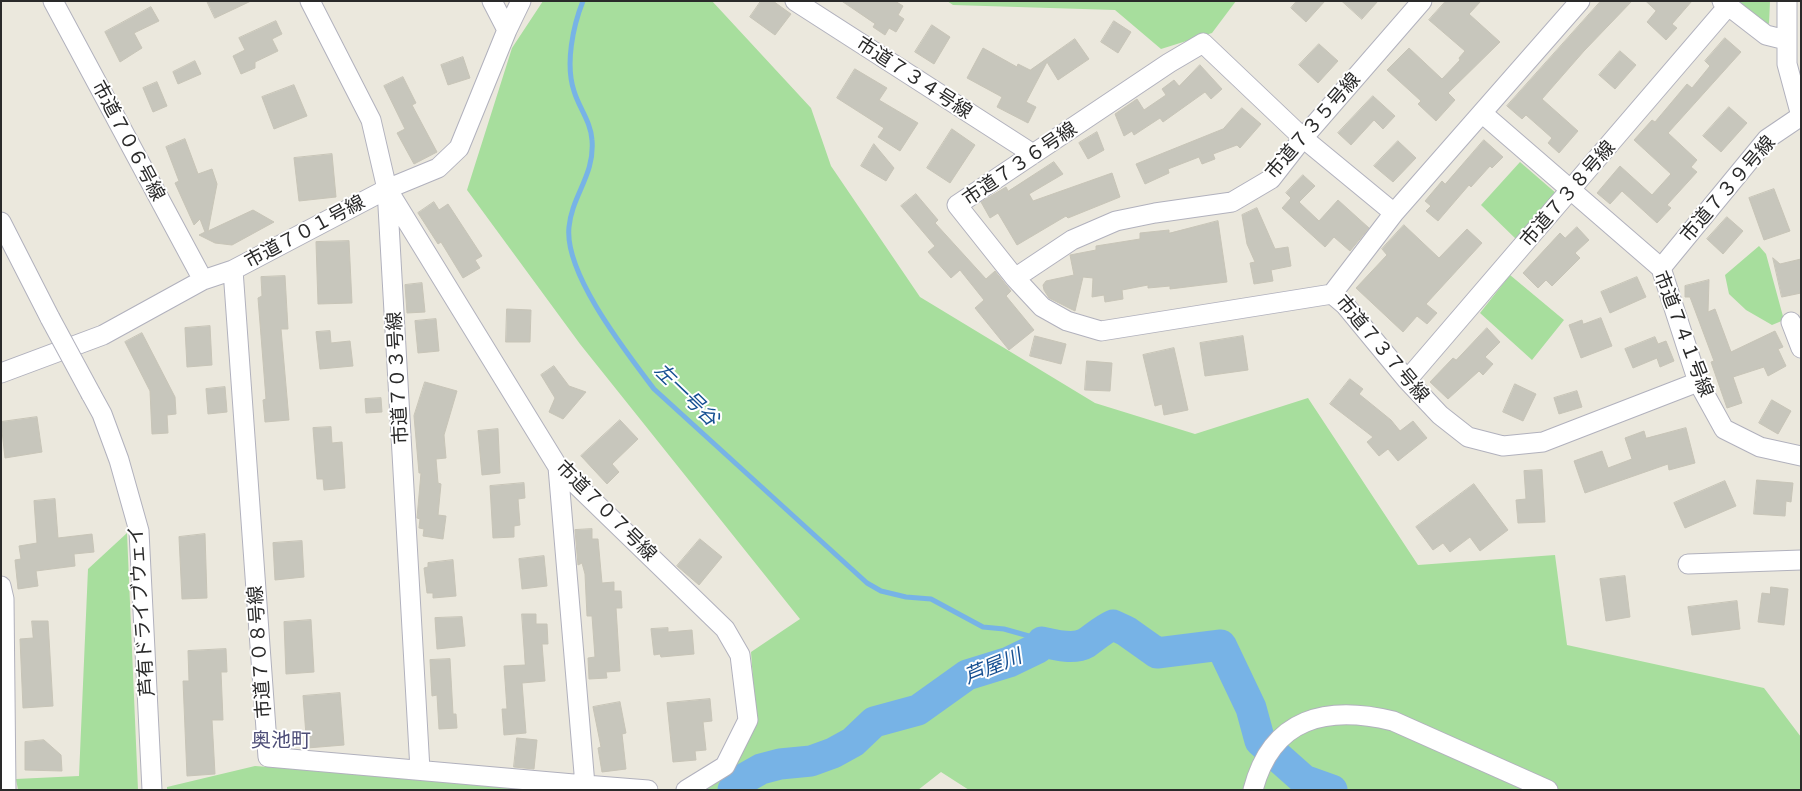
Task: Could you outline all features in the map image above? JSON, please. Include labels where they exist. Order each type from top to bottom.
[{"type":"street","name":"市道７０６号線","points":[[53,1],[203,280]]},
{"type":"street","name":"市道７０３号線","points":[[310,1],[371,120],[387,189],[420,770]]},
{"type":"street","points":[[492,1],[506,30]]},
{"type":"street","name":"市道７０１号線","points":[[1,373],[103,335],[203,280],[233,270],[387,189],[438,168],[459,148],[506,30],[521,1]]},
{"type":"street","name":"市道７３４号線","points":[[795,1],[1033,154]]},
{"type":"street","name":"市道７３５号線","points":[[1016,278],[1072,240],[1116,221],[1155,213],[1232,202],[1271,179],[1303,138],[1422,1]]},
{"type":"street","name":"市道７３７号線","points":[[1580,1],[1394,212],[1332,294],[1346,305],[1407,380],[1440,416],[1468,438],[1503,446],[1543,442],[1698,382]]},
{"type":"street","points":[[1787,1],[1787,64],[1801,116]]},
{"type":"street","points":[[1725,4],[1766,35],[1786,40]]},
{"type":"street","name":"市道７３８号線","points":[[1407,380],[1572,191],[1725,4]]},
{"type":"street","name":"市道７３６号線","points":[[1332,294],[1101,331],[1067,321],[1042,307],[957,205],[1203,43],[1303,138],[1394,212]]},
{"type":"street","name":"市道７４１号線","points":[[1482,113],[1661,268],[1698,382],[1724,429],[1760,447],[1801,456]]},
{"type":"street","name":"市道７３９号線","points":[[1661,268],[1767,138],[1801,116]]},
{"type":"street","name":"市道７０７号線","points":[[387,189],[558,467],[725,629],[740,655],[748,720],[725,766],[686,790]]},
{"type":"street","name":"芦有ドライブウェイ","points":[[1,222],[102,414],[119,460],[138,531],[152,790]]},
{"type":"street","name":"市道７０８号線","points":[[233,270],[268,757],[585,784]]},
{"type":"street","points":[[1791,322],[1801,348]]},
{"type":"street","points":[[558,467],[585,784],[648,790]]},
{"type":"street","points":[[1688,564],[1801,560]]},
{"type":"street","points":[[1,586],[4,599],[6,790]]},
{"type":"street","points":[[1253,790],[1264,761],[1288,734],[1314,718],[1337,713],[1393,721],[1548,790]]},
{"type":"green space","points":[[543,1],[712,1],[811,108],[831,166],[920,297],[1095,403],[1195,434],[1308,398],[1418,565],[1555,555],[1567,645],[1764,688],[1801,737],[1801,790],[969,790],[941,772],[918,790],[700,790],[756,722],[751,652],[800,619],[580,344],[467,190],[512,48]]},
{"type":"green space","points":[[947,1],[1236,1],[1212,33],[1161,49],[1115,10],[953,5]]},
{"type":"green space","points":[[1736,1],[1770,1],[1769,24],[1757,20]]},
{"type":"green space","points":[[1520,162],[1557,194],[1518,241],[1481,205]]},
{"type":"green space","points":[[1759,246],[1766,254],[1784,320],[1772,325],[1746,310],[1729,294],[1725,275]]},
{"type":"green space","points":[[1510,275],[1564,320],[1532,360],[1480,313]]},
{"type":"green space","points":[[127,533],[138,790],[18,790],[16,779],[79,776],[88,569]]},
{"type":"green space","points":[[255,766],[567,790],[167,790],[167,787]]},
{"type":"building","points":[[207,1],[251,1],[215,18]]},
{"type":"building","points":[[761,1],[773,1],[791,14],[775,35],[750,17]]},
{"type":"building","points":[[842,1],[895,1],[903,6],[898,15],[904,19],[896,32],[889,28],[885,35],[873,27],[875,24]]},
{"type":"building","points":[[1297,1],[1325,1],[1306,22],[1291,8]]},
{"type":"building","points":[[1342,1],[1378,1],[1362,19]]},
{"type":"building","points":[[1446,1],[1481,1],[1469,14],[1500,42],[1448,93],[1455,100],[1436,121],[1418,104],[1421,101],[1387,70],[1409,48],[1442,79],[1460,60],[1459,58],[1465,51],[1429,20]]},
{"type":"building","points":[[1601,1],[1632,1],[1584,51],[1542,99],[1578,131],[1559,153],[1548,143],[1552,138],[1526,115],[1522,119],[1507,106]]},
{"type":"building","points":[[1646,1],[1692,1],[1672,24],[1677,28],[1666,40],[1647,22],[1656,11]]},
{"type":"building","points":[[151,7],[159,21],[134,33],[142,48],[120,62],[105,32]]},
{"type":"building","points":[[276,21],[282,34],[272,39],[278,51],[255,62],[255,68],[241,74],[233,56],[245,50],[239,38]]},
{"type":"building","points":[[1114,21],[1131,32],[1118,53],[1101,42]]},
{"type":"building","points":[[932,25],[950,37],[934,64],[915,52]]},
{"type":"building","points":[[1725,38],[1741,52],[1668,133],[1697,160],[1691,167],[1697,172],[1667,205],[1671,208],[1657,223],[1622,191],[1610,204],[1597,193],[1620,166],[1652,195],[1671,174],[1634,140],[1652,120],[1655,122],[1687,84],[1692,88],[1710,66],[1705,61]]},
{"type":"building","points":[[1075,39],[1089,59],[1058,80],[1047,62],[1026,102],[1036,107],[1028,123],[997,107],[1002,97],[967,78],[983,48],[1017,67],[1018,64],[1030,70]]},
{"type":"building","points":[[1319,44],[1338,61],[1318,83],[1299,65]]},
{"type":"building","points":[[1620,51],[1636,65],[1615,89],[1599,75]]},
{"type":"building","points":[[463,57],[470,78],[448,85],[441,65]]},
{"type":"building","points":[[195,61],[201,74],[178,84],[173,72]]},
{"type":"building","points":[[1200,65],[1222,89],[1211,99],[1205,92],[1163,122],[1160,118],[1134,135],[1132,131],[1124,136],[1115,114],[1137,99],[1144,110],[1166,95],[1162,89],[1174,80],[1179,86]]},
{"type":"building","points":[[855,69],[887,88],[879,100],[918,123],[900,151],[878,137],[884,128],[837,98]]},
{"type":"building","points":[[403,77],[416,103],[412,105],[437,152],[414,164],[397,133],[405,129],[384,86]]},
{"type":"building","points":[[157,82],[167,106],[153,112],[143,88]]},
{"type":"building","points":[[294,85],[307,116],[274,129],[262,97]]},
{"type":"building","points":[[1373,96],[1395,116],[1383,129],[1374,120],[1351,145],[1338,133]]},
{"type":"building","points":[[1729,107],[1747,123],[1721,152],[1703,136]]},
{"type":"building","points":[[1242,108],[1261,124],[1240,148],[1237,145],[1213,154],[1215,159],[1202,164],[1199,157],[1168,169],[1169,173],[1145,184],[1136,164],[1223,129]]},
{"type":"building","points":[[952,129],[975,145],[950,183],[927,168]]},
{"type":"building","points":[[1097,132],[1104,150],[1088,159],[1079,143]]},
{"type":"building","points":[[185,139],[198,174],[212,169],[217,184],[208,231],[253,210],[274,222],[232,245],[215,243],[199,235],[205,232],[200,219],[194,225],[175,183],[179,181],[166,147]]},
{"type":"building","points":[[1484,140],[1503,157],[1492,168],[1490,166],[1471,187],[1469,185],[1438,221],[1426,211],[1431,206],[1425,201],[1442,181],[1445,184]]},
{"type":"building","points":[[1398,141],[1416,158],[1393,182],[1374,166]]},
{"type":"building","points":[[874,144],[894,168],[886,181],[861,166]]},
{"type":"building","points":[[332,154],[336,197],[299,201],[294,158]]},
{"type":"building","points":[[1054,162],[1063,174],[1029,194],[1033,201],[1112,173],[1120,197],[1068,218],[1066,216],[1017,245],[998,213],[990,218],[981,202],[1006,187],[1008,191]]},
{"type":"building","points":[[1303,175],[1315,186],[1299,202],[1319,221],[1338,200],[1369,228],[1350,251],[1334,237],[1325,247],[1282,208],[1291,198],[1286,193]]},
{"type":"building","points":[[1774,189],[1790,231],[1764,240],[1749,198]]},
{"type":"building","points":[[916,194],[938,220],[935,223],[986,279],[995,271],[1011,291],[1006,296],[1034,330],[1009,350],[975,308],[984,300],[960,270],[951,278],[928,252],[935,246],[901,206]]},
{"type":"building","points":[[434,202],[439,210],[448,204],[482,256],[475,260],[480,268],[463,278],[441,242],[438,244],[418,213]]},
{"type":"building","points":[[1257,208],[1275,249],[1288,247],[1291,266],[1271,270],[1273,281],[1254,284],[1250,263],[1255,262],[1247,244],[1242,215]]},
{"type":"building","points":[[1727,217],[1743,231],[1723,254],[1707,239]]},
{"type":"building","points":[[1218,221],[1227,282],[1170,289],[1170,286],[1148,288],[1148,285],[1122,290],[1123,299],[1105,302],[1104,295],[1092,297],[1093,278],[1083,277],[1075,311],[1049,298],[1044,290],[1043,285],[1046,281],[1074,275],[1070,255],[1096,250],[1096,246],[1140,239],[1140,233],[1169,230],[1169,233]]},
{"type":"building","points":[[1404,225],[1439,258],[1467,229],[1482,243],[1426,304],[1437,313],[1427,324],[1417,316],[1403,332],[1356,288],[1387,255],[1382,249]]},
{"type":"building","points":[[1577,227],[1589,240],[1575,253],[1580,258],[1552,286],[1546,280],[1538,288],[1523,273],[1560,233],[1565,238]]},
{"type":"building","points":[[349,241],[352,303],[318,304],[316,242]]},
{"type":"building","points":[[1773,258],[1780,264],[1801,259],[1801,293],[1782,297]]},
{"type":"building","points":[[285,276],[288,329],[281,329],[289,420],[265,422],[263,400],[266,399],[258,298],[262,296],[261,277]]},
{"type":"building","points":[[1637,277],[1646,297],[1610,313],[1601,292]]},
{"type":"building","points":[[1709,280],[1708,312],[1715,309],[1731,352],[1775,331],[1783,347],[1778,349],[1786,366],[1768,376],[1764,367],[1733,377],[1742,403],[1727,408],[1711,362],[1714,361],[1690,297],[1685,297],[1685,286]]},
{"type":"building","points":[[422,283],[425,312],[407,313],[405,285]]},
{"type":"building","points":[[507,309],[531,310],[530,342],[506,342]]},
{"type":"building","points":[[1601,318],[1612,346],[1581,358],[1569,325],[1582,320],[1583,324]]},
{"type":"building","points":[[436,319],[439,351],[418,353],[415,321]]},
{"type":"building","points":[[210,326],[212,365],[187,367],[185,328]]},
{"type":"building","points":[[1487,328],[1500,342],[1485,357],[1493,364],[1483,375],[1479,371],[1448,399],[1430,382],[1453,358],[1456,360]]},
{"type":"building","points":[[330,331],[331,343],[350,341],[353,366],[320,369],[316,332]]},
{"type":"building","points":[[142,333],[175,397],[176,414],[167,415],[168,433],[152,434],[150,391],[125,342]]},
{"type":"building","points":[[1035,336],[1066,344],[1061,364],[1030,356]]},
{"type":"building","points":[[1243,336],[1248,370],[1205,376],[1200,343]]},
{"type":"building","points":[[1655,337],[1658,344],[1666,341],[1674,361],[1660,367],[1657,358],[1633,368],[1625,349]]},
{"type":"building","points":[[1174,348],[1188,410],[1164,415],[1162,404],[1155,406],[1143,355]]},
{"type":"building","points":[[1087,361],[1112,363],[1110,391],[1085,390]]},
{"type":"building","points":[[554,366],[569,386],[586,392],[563,419],[549,412],[555,398],[541,375]]},
{"type":"building","points":[[1350,379],[1363,389],[1359,394],[1391,420],[1400,431],[1413,421],[1427,438],[1398,461],[1388,449],[1379,456],[1367,442],[1373,437],[1330,404]]},
{"type":"building","points":[[425,382],[457,391],[444,435],[446,458],[436,459],[438,483],[441,484],[438,515],[446,516],[443,539],[423,536],[424,529],[419,528],[420,519],[417,518],[421,473],[419,473],[414,416]]},
{"type":"building","points":[[1515,384],[1536,394],[1523,421],[1503,412]]},
{"type":"building","points":[[225,387],[227,412],[208,414],[206,389]]},
{"type":"building","points":[[1577,391],[1582,407],[1559,414],[1554,398]]},
{"type":"building","points":[[381,398],[382,412],[366,413],[365,399]]},
{"type":"building","points":[[1772,400],[1791,411],[1778,434],[1759,423]]},
{"type":"building","points":[[37,417],[42,452],[5,458],[1,422]]},
{"type":"building","points":[[620,420],[638,439],[612,464],[619,472],[607,484],[581,456]]},
{"type":"building","points":[[331,427],[332,443],[342,442],[345,488],[324,490],[323,479],[317,479],[313,428]]},
{"type":"building","points":[[1686,428],[1695,463],[1669,470],[1668,464],[1585,493],[1574,461],[1602,451],[1608,468],[1632,459],[1625,438],[1644,431],[1646,438]]},
{"type":"building","points":[[498,429],[500,473],[482,475],[478,431]]},
{"type":"building","points":[[1542,470],[1545,522],[1518,523],[1516,500],[1526,499],[1524,471]]},
{"type":"building","points":[[1757,480],[1793,483],[1791,502],[1786,501],[1785,516],[1754,514]]},
{"type":"building","points":[[1725,481],[1736,506],[1685,528],[1674,503]]},
{"type":"building","points":[[524,483],[525,498],[518,499],[520,525],[514,526],[514,537],[493,538],[490,486]]},
{"type":"building","points":[[1474,484],[1508,530],[1480,551],[1470,537],[1450,552],[1443,543],[1433,550],[1416,527]]},
{"type":"building","points":[[55,499],[58,538],[92,534],[94,552],[74,554],[75,566],[36,571],[38,586],[18,589],[15,560],[21,559],[19,546],[37,543],[34,501]]},
{"type":"building","points":[[592,529],[592,539],[598,539],[602,583],[614,582],[614,591],[621,591],[622,608],[616,608],[620,671],[606,672],[607,678],[589,679],[588,658],[595,657],[592,616],[587,616],[585,574],[582,563],[578,565],[575,530]]},
{"type":"building","points":[[205,534],[207,598],[182,599],[179,537]]},
{"type":"building","points":[[700,539],[722,557],[699,585],[677,566]]},
{"type":"building","points":[[302,541],[304,577],[275,580],[273,543]]},
{"type":"building","points":[[544,556],[547,586],[522,589],[519,559]]},
{"type":"building","points":[[453,560],[456,596],[433,598],[433,593],[427,593],[424,568],[428,567],[428,563]]},
{"type":"building","points":[[1625,576],[1630,617],[1606,621],[1600,579]]},
{"type":"building","points":[[1771,587],[1788,589],[1784,625],[1758,622],[1762,593],[1770,594]]},
{"type":"building","points":[[1737,601],[1740,629],[1692,635],[1688,607]]},
{"type":"building","points":[[522,614],[536,614],[536,624],[547,624],[548,644],[542,644],[545,681],[522,683],[526,733],[504,735],[502,709],[507,709],[504,666],[525,665]]},
{"type":"building","points":[[462,617],[465,646],[437,649],[435,618]]},
{"type":"building","points":[[311,620],[314,672],[286,674],[284,622]]},
{"type":"building","points":[[32,621],[48,621],[53,706],[23,708],[20,639],[33,638]]},
{"type":"building","points":[[668,628],[668,632],[692,630],[694,654],[661,657],[660,654],[654,655],[651,629]]},
{"type":"building","points":[[226,649],[227,672],[221,672],[223,720],[212,720],[215,774],[187,776],[183,681],[189,681],[188,651]]},
{"type":"building","points":[[450,659],[453,714],[456,714],[457,728],[439,729],[437,695],[432,696],[430,660]]},
{"type":"building","points":[[340,693],[344,745],[307,748],[303,696]]},
{"type":"building","points":[[710,699],[712,721],[703,722],[706,750],[695,751],[696,760],[673,762],[667,703]]},
{"type":"building","points":[[620,702],[626,733],[622,734],[626,769],[602,772],[598,748],[601,747],[593,707]]},
{"type":"building","points":[[517,738],[537,740],[534,769],[514,767]]},
{"type":"building","points":[[44,740],[61,755],[62,771],[25,770],[25,742]]},
{"type":"waterway","name":"左一号谷","points":[[583,1],[573,33],[570,69],[574,91],[591,133],[592,152],[587,174],[571,216],[569,227],[570,246],[576,267],[587,289],[629,355],[654,389],[867,583],[881,591],[906,597],[931,599],[983,627],[1004,629],[1036,638],[1042,642]]},
{"type":"waterway","name":"芦屋川","points":[[733,790],[745,778],[761,769],[780,764],[811,761],[833,753],[853,742],[874,722],[918,710],[967,675],[1009,662],[1038,648],[1042,642],[1064,646],[1081,645],[1113,625],[1126,631],[1157,653],[1221,645],[1251,708],[1260,741],[1304,780],[1332,790]]},
{"type":"district","name":"奥池町","points":[[281,741]]}]
